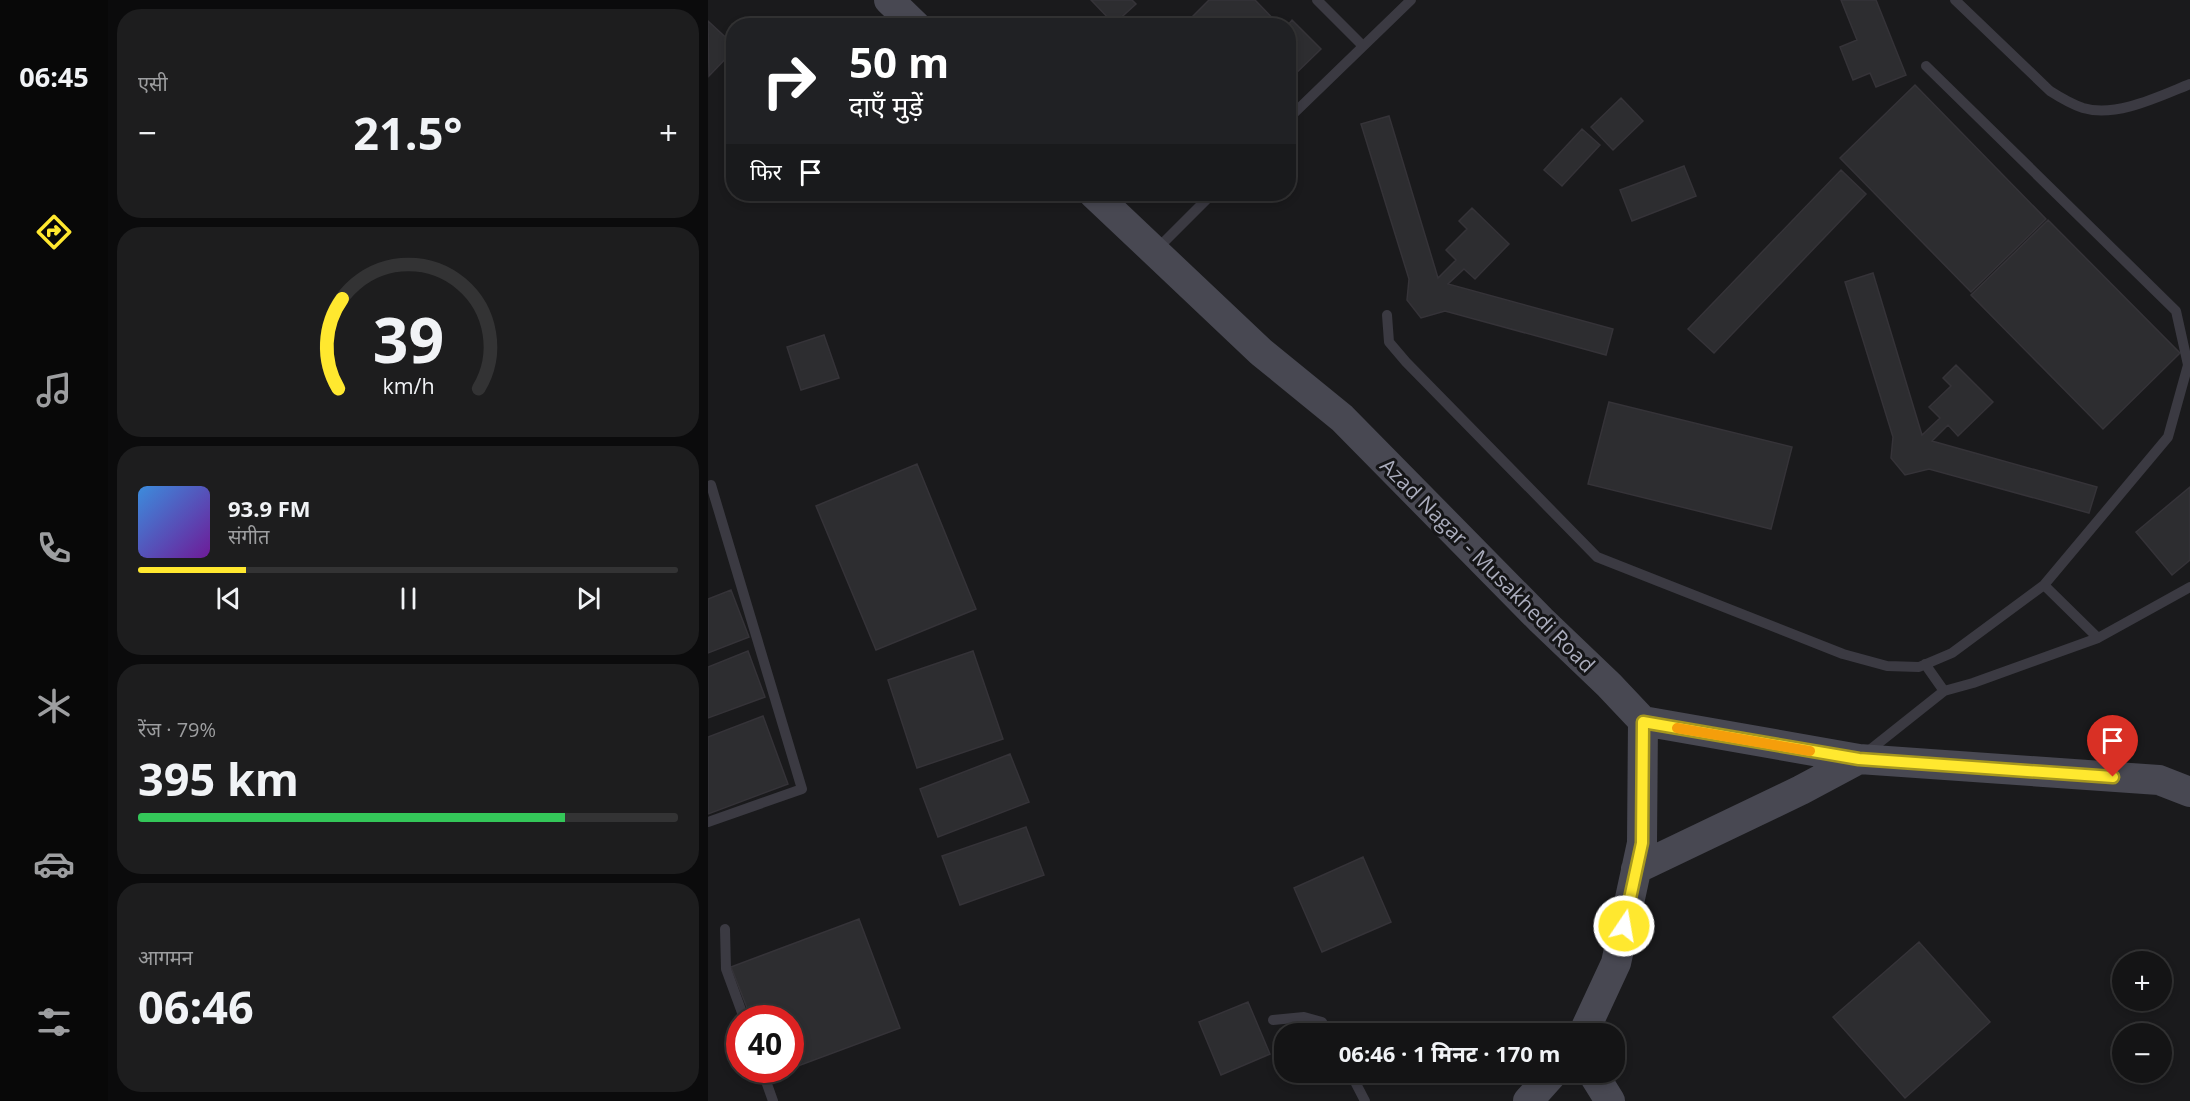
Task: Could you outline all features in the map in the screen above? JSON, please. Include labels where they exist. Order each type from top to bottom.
[{"type":"street","points":[[889,0],[908,18]]},
{"type":"street","name":"Azad Nagar - Musakhedi Road","points":[[1101,201],[1261,352],[1342,418],[1541,620],[1609,685],[1643,722]]},
{"type":"street","points":[[1588,1023],[1616,963],[1642,843],[1643,722],[1859,759],[2159,780],[2190,792]]},
{"type":"street","points":[[1636,869],[1801,790],[1859,759]]},
{"type":"street","points":[[1527,1101],[1544,1083]]},
{"type":"street","points":[[1599,1083],[1610,1101]]},
{"type":"lane","points":[[1317,0],[1363,46]]},
{"type":"lane","points":[[1296,111],[1411,0]]},
{"type":"lane","points":[[1955,0],[2050,91],[2066,102],[2086,109],[2112,109],[2138,104],[2190,84]]},
{"type":"lane","points":[[1387,315],[1389,342],[1406,362],[1597,557],[1843,654],[1887,666],[1919,667],[1952,653],[2044,585],[2168,437],[2187,365],[2176,310],[1926,66]]},
{"type":"lane","points":[[1154,251],[1205,201]]},
{"type":"lane","points":[[708,822],[802,789],[711,485]]},
{"type":"lane","points":[[2044,585],[2098,638]]},
{"type":"lane","points":[[1859,759],[1944,691],[1973,683],[2098,638],[2190,587]]},
{"type":"lane","points":[[1925,664],[1944,691]]},
{"type":"lane","points":[[725,929],[726,969],[739,1005]]},
{"type":"lane","points":[[1273,1020],[1304,1017],[1322,1023]]},
{"type":"lane","points":[[767,1083],[773,1101]]},
{"type":"lane","points":[[1356,1083],[1365,1101]]},
{"type":"building","points":[[1091,0],[1132,0],[1136,4],[1121,18],[1108,18]]},
{"type":"building","points":[[1209,0],[1255,0],[1272,18],[1191,18]]},
{"type":"building","points":[[1841,0],[1876,0],[1906,75],[1876,87],[1870,73],[1853,80],[1840,47],[1857,40]]},
{"type":"building","points":[[708,21],[726,38],[726,58],[709,76]]},
{"type":"building","points":[[1296,24],[1321,49],[1296,73]]},
{"type":"building","points":[[1915,85],[2046,219],[1971,292],[1840,158]]},
{"type":"building","points":[[1621,98],[1643,121],[1613,150],[1591,127]]},
{"type":"building","points":[[1389,116],[1438,278],[1456,260],[1446,250],[1467,229],[1459,221],[1472,208],[1509,244],[1475,279],[1464,269],[1448,284],[1613,329],[1606,355],[1445,311],[1421,318],[1407,300],[1409,279],[1361,124]]},
{"type":"building","points":[[1582,129],[1600,145],[1562,186],[1544,170]]},
{"type":"building","points":[[1684,166],[1696,196],[1632,221],[1620,190]]},
{"type":"building","points":[[1841,170],[1866,194],[1714,353],[1688,329]]},
{"type":"building","points":[[2048,220],[2180,353],[2103,429],[1971,295]]},
{"type":"building","points":[[1873,273],[1922,435],[1940,418],[1929,407],[1951,386],[1943,378],[1956,365],[1993,402],[1958,436],[1948,425],[1932,441],[2097,487],[2089,513],[1929,469],[1905,475],[1891,458],[1893,437],[1845,282]]},
{"type":"building","points":[[824,335],[839,378],[801,390],[787,347]]},
{"type":"building","points":[[1609,402],[1792,447],[1771,529],[1588,484]]},
{"type":"building","points":[[917,464],[976,609],[876,650],[816,506]]},
{"type":"building","points":[[2190,487],[2190,560],[2172,575],[2136,532]]},
{"type":"building","points":[[731,590],[749,637],[708,653],[708,599]]},
{"type":"building","points":[[748,651],[765,697],[708,718],[708,667]]},
{"type":"building","points":[[973,651],[1003,739],[917,768],[888,680]]},
{"type":"building","points":[[763,716],[788,784],[708,814],[708,737]]},
{"type":"building","points":[[1010,754],[1029,802],[938,837],[920,789]]},
{"type":"building","points":[[1026,827],[1044,875],[960,905],[942,856]]},
{"type":"building","points":[[1363,857],[1391,922],[1322,952],[1294,888]]},
{"type":"building","points":[[859,919],[900,1028],[804,1064],[804,1005],[746,1005],[731,967]]},
{"type":"building","points":[[1919,942],[1990,1022],[1905,1098],[1833,1017]]},
{"type":"building","points":[[1248,1002],[1270,1054],[1221,1075],[1199,1022]]},
{"type":"slow traffic","points":[[1677,728],[1810,751]]},
{"type":"route","points":[[1624,926],[1642,843],[1643,722],[1859,759],[2113,777]]}]
